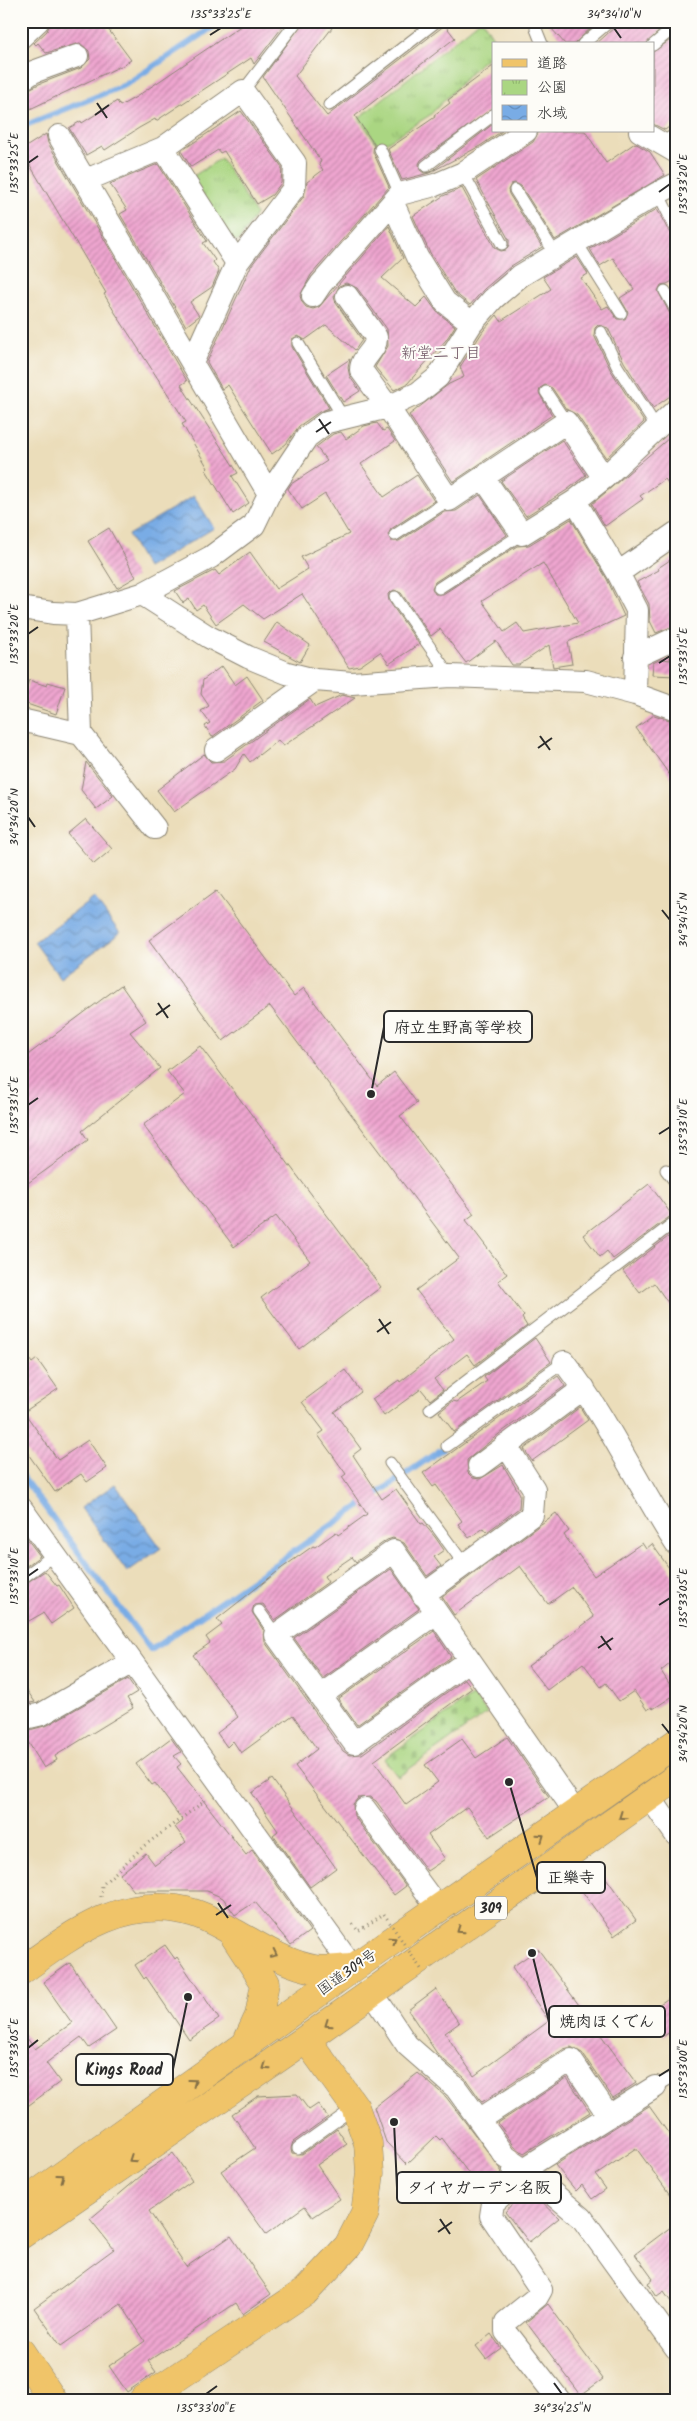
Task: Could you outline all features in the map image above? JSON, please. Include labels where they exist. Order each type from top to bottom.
[{"type":"main road","name":"国道309号","points":[[21,2205],[438,1908],[676,1743]]},
{"type":"main road","name":"国道309号","points":[[21,2235],[306,2039],[676,1778]]},
{"type":"main road","points":[[21,1972],[76,1932],[99,1920],[119,1912],[168,1907],[195,1913],[276,1956],[315,1969],[353,1968]]},
{"type":"main road","points":[[231,1931],[264,1983],[259,2016],[244,2046]]},
{"type":"main road","points":[[143,2400],[306,2291],[348,2246],[365,2213],[370,2173],[368,2143],[355,2107],[306,2039]]},
{"type":"main road","points":[[21,2352],[53,2400]]},
{"type":"street","points":[[21,37],[38,21]]},
{"type":"street","points":[[25,71],[77,56]]},
{"type":"street","points":[[86,180],[163,148],[243,91],[295,163],[294,188],[238,263],[192,363]]},
{"type":"street","points":[[313,296],[326,278],[397,198],[463,173],[524,132]]},
{"type":"street","points":[[643,132],[671,143]]},
{"type":"street","points":[[59,136],[269,494]]},
{"type":"street","points":[[163,148],[238,263]]},
{"type":"street","points":[[21,608],[53,613],[77,614],[142,594],[211,557],[246,533],[254,525],[269,494],[307,437],[328,422],[388,407],[418,393],[438,377],[472,323],[493,299],[520,276],[667,189]]},
{"type":"street","points":[[397,198],[417,257],[445,302],[472,323]]},
{"type":"street","points":[[347,296],[376,337],[375,345],[362,360],[361,370],[388,407],[448,500],[566,422],[604,478]]},
{"type":"street","points":[[483,477],[522,534],[575,501],[604,478],[676,410]]},
{"type":"street","points":[[575,501],[638,610],[634,657],[635,694]]},
{"type":"street","points":[[618,573],[676,533]]},
{"type":"street","points":[[142,594],[209,637],[248,657],[287,673],[315,680],[352,683],[450,676],[586,681],[635,694],[676,709]]},
{"type":"street","points":[[77,614],[81,734],[155,828]]},
{"type":"street","points":[[634,657],[676,638]]},
{"type":"street","points":[[216,750],[315,680]]},
{"type":"street","points":[[21,720],[63,732],[81,734]]},
{"type":"street","points":[[564,1362],[607,1422],[660,1520],[676,1544]]},
{"type":"street","points":[[479,1466],[584,1388]]},
{"type":"street","points":[[424,1594],[532,1515],[534,1489],[506,1445]]},
{"type":"street","points":[[21,1508],[353,1968]]},
{"type":"street","points":[[469,1660],[354,1743],[276,1635],[394,1551],[576,1813]]},
{"type":"street","points":[[320,1696],[436,1613]]},
{"type":"street","points":[[21,1719],[42,1714],[132,1662]]},
{"type":"street","points":[[649,1796],[676,1835]]},
{"type":"street","points":[[365,1809],[438,1908]]},
{"type":"street","points":[[372,1992],[407,2045],[456,2088],[506,2157],[520,2166],[582,2218],[676,2348]]},
{"type":"street","points":[[479,2120],[571,2060],[609,2116]]},
{"type":"street","points":[[559,2400],[506,2332],[506,2322],[537,2297],[541,2290],[491,2216],[493,2203],[512,2186],[520,2166],[609,2116],[655,2087]]},
{"type":"lane","points":[[243,91],[297,21]]},
{"type":"lane","points":[[328,105],[437,21]]},
{"type":"lane","points":[[585,42],[610,21]]},
{"type":"lane","points":[[654,44],[676,26]]},
{"type":"lane","points":[[536,29],[541,42]]},
{"type":"lane","points":[[426,166],[492,116]]},
{"type":"lane","points":[[380,149],[397,198]]},
{"type":"lane","points":[[463,173],[502,244]]},
{"type":"lane","points":[[667,189],[676,229]]},
{"type":"lane","points":[[515,190],[556,255]]},
{"type":"lane","points":[[577,243],[621,313]]},
{"type":"lane","points":[[665,291],[676,310]]},
{"type":"lane","points":[[601,332],[617,366],[657,428]]},
{"type":"lane","points":[[298,342],[343,417]]},
{"type":"lane","points":[[546,392],[566,422]]},
{"type":"lane","points":[[395,535],[448,500]]},
{"type":"lane","points":[[439,588],[522,534]]},
{"type":"lane","points":[[395,597],[450,676]]},
{"type":"lane","points":[[666,1170],[676,1183]]},
{"type":"lane","points":[[430,1409],[676,1221]]},
{"type":"lane","points":[[447,1446],[564,1362]]},
{"type":"lane","points":[[390,1462],[464,1564]]},
{"type":"lane","points":[[21,1578],[54,1555]]},
{"type":"lane","points":[[259,1610],[276,1635]]},
{"type":"lane","points":[[655,2087],[676,2075]]},
{"type":"lane","points":[[298,2148],[355,2107]]},
{"type":"path","points":[[99,1920],[102,1885],[144,1846],[223,1787]]},
{"type":"path","points":[[353,1924],[358,1931],[384,1914],[423,1972]]},
{"type":"green space","points":[[479,21],[483,21],[496,42],[492,42],[492,56],[480,63],[430,115],[379,147],[359,118]]},
{"type":"green space","points":[[221,158],[256,214],[239,241],[230,242],[192,177]]},
{"type":"green space","points":[[473,1695],[487,1713],[398,1777],[384,1759]]},
{"type":"water","points":[[194,496],[214,528],[147,568],[128,535]]},
{"type":"water","points":[[94,898],[120,933],[60,977],[34,942]]},
{"type":"water","points":[[115,1484],[161,1548],[127,1572],[81,1508]]},
{"type":"building","points":[[51,21],[102,21],[131,60],[30,109],[29,107],[21,111],[21,93],[81,68],[90,59],[89,51],[80,43],[46,53],[38,43],[36,45],[34,43],[47,31]]},
{"type":"building","points":[[248,21],[287,21],[254,64],[251,58],[156,121],[155,119],[139,128],[105,150],[102,146],[86,155],[69,128],[81,121],[82,123],[117,101],[120,106],[136,97]]},
{"type":"building","points":[[304,21],[323,21],[332,28],[295,76],[327,116],[445,25],[455,38],[355,116],[374,144],[373,152],[389,187],[311,275],[300,296],[306,307],[313,309],[319,307],[389,226],[403,258],[382,278],[416,307],[426,297],[437,312],[455,326],[446,340],[407,384],[394,390],[375,367],[388,346],[387,329],[357,288],[346,283],[339,286],[334,297],[336,303],[362,340],[355,350],[326,325],[305,340],[298,336],[292,339],[292,347],[329,408],[319,412],[299,426],[286,444],[272,454],[228,385],[222,389],[207,362],[251,266],[304,196],[307,182],[323,170],[319,164],[321,161],[263,77]]},
{"type":"building","points":[[545,21],[598,21],[576,42],[563,42]]},
{"type":"building","points":[[617,21],[670,21],[648,42],[598,42],[615,27]]},
{"type":"building","points":[[676,36],[676,122],[665,130],[654,124],[654,51]]},
{"type":"building","points":[[492,67],[492,109],[421,160],[419,164],[420,170],[424,173],[431,172],[402,180],[388,149],[435,117],[434,115],[450,103],[448,100]]},
{"type":"building","points":[[241,111],[282,167],[281,183],[272,195],[257,204],[224,151],[220,153],[218,150],[191,167],[181,151]]},
{"type":"building","points":[[492,125],[492,132],[501,132],[480,146],[431,172]]},
{"type":"building","points":[[538,132],[586,132],[606,163],[635,143],[650,152],[665,175],[555,240],[521,186],[515,183],[511,184],[508,190],[509,194],[542,247],[511,266],[484,289],[470,305],[455,293],[429,251],[413,216],[443,196],[462,188],[495,248],[501,251],[506,250],[509,240],[476,180],[533,142]]},
{"type":"building","points":[[46,134],[48,143],[187,381],[181,385],[238,473],[232,476],[249,503],[233,514],[206,470],[208,468],[182,424],[186,422],[114,311],[104,294],[106,293],[21,150]]},
{"type":"building","points":[[158,164],[207,241],[203,243],[215,260],[213,262],[219,271],[212,287],[190,302],[199,316],[186,326],[120,214],[127,210],[110,184]]},
{"type":"building","points":[[657,209],[669,232],[676,236],[676,279],[661,285],[658,291],[670,314],[676,317],[676,392],[653,408],[624,362],[608,328],[598,325],[595,328],[594,335],[610,369],[644,422],[606,458],[577,415],[566,409],[552,388],[545,385],[540,388],[539,393],[552,415],[453,482],[409,415],[449,384],[464,377],[460,367],[483,331],[497,315],[501,321],[551,289],[543,277],[577,257],[588,274],[581,278],[602,309],[608,306],[617,319],[625,319],[628,312],[620,298],[634,289],[613,258],[600,266],[590,249]]},
{"type":"building","points":[[350,359],[348,368],[350,377],[360,391],[343,402],[326,375]]},
{"type":"building","points":[[377,423],[383,431],[387,429],[395,441],[361,464],[384,497],[417,475],[434,501],[391,529],[388,535],[391,541],[399,541],[444,512],[456,511],[480,495],[507,535],[435,582],[432,588],[435,594],[443,594],[517,546],[529,545],[571,519],[607,579],[624,616],[568,642],[572,664],[553,667],[549,645],[519,665],[512,665],[496,641],[466,663],[440,629],[431,636],[401,593],[394,590],[388,594],[389,601],[419,644],[389,664],[380,652],[360,666],[349,668],[302,594],[263,619],[244,604],[216,624],[203,605],[196,610],[189,599],[183,603],[175,591],[215,570],[219,575],[250,552],[276,589],[308,569],[301,557],[349,534],[325,494],[302,509],[288,489],[291,484],[327,461],[316,447],[333,434],[341,432],[346,439],[364,426]],"holes":[[[543,563],[578,623],[524,633],[517,623],[504,632],[482,601]]]},
{"type":"building","points":[[676,432],[676,493],[665,479],[640,496],[643,499],[605,526],[592,504]]},
{"type":"building","points":[[562,440],[586,475],[567,490],[526,516],[501,481]]},
{"type":"building","points":[[109,528],[136,577],[117,588],[88,541]]},
{"type":"building","points":[[676,556],[676,625],[656,633],[650,621],[649,604],[637,582],[659,570],[658,568]]},
{"type":"building","points":[[277,622],[310,645],[300,662],[264,642]]},
{"type":"building","points":[[676,653],[676,676],[652,675],[653,663],[661,659],[671,660],[669,656]]},
{"type":"building","points":[[222,666],[235,685],[247,676],[263,700],[212,737],[205,726],[210,723],[201,711],[209,706],[201,694],[203,680]]},
{"type":"building","points":[[29,680],[47,686],[48,682],[65,687],[56,714],[21,702]]},
{"type":"building","points":[[342,695],[355,698],[283,746],[278,740],[250,762],[244,754],[235,769],[174,812],[157,790],[204,754],[211,762],[224,761],[310,699],[315,707]]},
{"type":"building","points":[[654,715],[676,722],[676,784],[636,728]]},
{"type":"building","points":[[86,762],[113,796],[96,809],[81,790]]},
{"type":"building","points":[[86,819],[112,849],[94,864],[68,834]]},
{"type":"building","points":[[216,891],[294,996],[304,988],[377,1086],[394,1072],[417,1103],[400,1116],[474,1214],[466,1220],[507,1274],[498,1281],[524,1316],[522,1318],[527,1326],[475,1365],[467,1354],[434,1379],[443,1390],[430,1400],[421,1389],[384,1416],[372,1399],[399,1380],[400,1382],[454,1339],[416,1290],[459,1258],[270,1006],[223,1041],[149,940]]},
{"type":"building","points":[[121,985],[146,1021],[130,1032],[160,1068],[82,1131],[88,1140],[21,1188],[21,1060]]},
{"type":"building","points":[[200,1046],[381,1287],[299,1349],[261,1298],[310,1261],[276,1216],[234,1247],[143,1125],[185,1094],[167,1071]]},
{"type":"building","points":[[649,1184],[672,1215],[613,1259],[607,1251],[600,1257],[583,1235]]},
{"type":"building","points":[[676,1231],[676,1314],[654,1283],[640,1293],[623,1271]]},
{"type":"building","points":[[535,1338],[551,1362],[454,1432],[439,1412],[453,1401],[457,1402],[487,1381],[484,1377]]},
{"type":"building","points":[[21,1348],[32,1363],[37,1359],[58,1389],[24,1412],[58,1460],[88,1440],[107,1468],[87,1482],[81,1474],[55,1492],[21,1444]]},
{"type":"building","points":[[345,1370],[361,1392],[334,1412],[361,1449],[353,1455],[382,1499],[396,1489],[421,1524],[423,1523],[435,1537],[444,1550],[434,1557],[441,1566],[427,1576],[404,1543],[393,1538],[387,1540],[356,1562],[352,1557],[324,1576],[328,1582],[275,1620],[263,1604],[254,1605],[252,1612],[264,1631],[265,1642],[343,1751],[349,1755],[362,1754],[465,1679],[472,1688],[374,1761],[406,1805],[438,1782],[425,1765],[462,1739],[476,1758],[507,1737],[549,1797],[489,1837],[467,1807],[428,1835],[445,1859],[427,1871],[376,1801],[370,1797],[358,1798],[353,1804],[354,1816],[406,1886],[394,1895],[295,1766],[317,1749],[293,1715],[241,1753],[233,1741],[227,1747],[217,1733],[238,1717],[193,1655],[210,1643],[206,1637],[222,1625],[217,1619],[313,1546],[315,1547],[336,1532],[338,1535],[367,1514],[342,1477],[346,1474],[318,1435],[324,1431],[302,1402]]},
{"type":"building","points":[[558,1376],[565,1386],[467,1460],[468,1473],[473,1478],[480,1479],[503,1465],[520,1494],[519,1508],[487,1532],[484,1528],[469,1538],[458,1524],[462,1521],[436,1485],[433,1487],[423,1473]]},
{"type":"building","points":[[580,1407],[588,1420],[532,1461],[524,1449]]},
{"type":"building","points":[[556,1513],[569,1531],[564,1535],[594,1576],[642,1543],[646,1549],[652,1544],[676,1578],[676,1659],[661,1671],[676,1694],[653,1709],[652,1707],[647,1710],[634,1691],[619,1701],[606,1683],[601,1687],[583,1663],[547,1690],[528,1666],[594,1617],[572,1587],[548,1604],[520,1566],[454,1615],[442,1597]]},
{"type":"building","points":[[21,1531],[40,1556],[21,1570]]},
{"type":"building","points":[[391,1569],[419,1609],[323,1678],[294,1638]]},
{"type":"building","points":[[45,1571],[57,1586],[59,1585],[74,1608],[51,1624],[43,1613],[27,1622],[21,1614],[21,1586]]},
{"type":"building","points":[[434,1631],[451,1657],[357,1725],[338,1699]]},
{"type":"building","points":[[128,1679],[137,1692],[127,1698],[133,1708],[55,1756],[57,1760],[44,1768],[22,1732],[48,1725]]},
{"type":"building","points":[[21,1682],[35,1702],[21,1705]]},
{"type":"building","points":[[171,1738],[181,1752],[174,1756],[181,1764],[177,1767],[246,1855],[252,1850],[310,1931],[291,1945],[255,1902],[235,1915],[223,1898],[207,1891],[134,1891],[120,1874],[146,1853],[155,1865],[186,1842],[175,1827],[183,1821],[155,1783],[152,1785],[136,1764]]},
{"type":"building","points":[[272,1779],[336,1868],[310,1887],[273,1835],[278,1831],[252,1793]]},
{"type":"building","points":[[604,1875],[636,1920],[614,1936],[582,1891]]},
{"type":"building","points":[[165,1945],[175,1959],[177,1957],[219,2019],[189,2040],[146,1977],[144,1979],[135,1965]]},
{"type":"building","points":[[538,1949],[636,2083],[613,2098],[582,2053],[571,2047],[564,2049],[482,2102],[465,2078],[438,2055],[408,2010],[436,1989],[459,2023],[445,2033],[474,2076],[549,2021],[512,1967]]},
{"type":"building","points":[[70,1963],[116,2030],[89,2048],[81,2037],[46,2063],[60,2082],[21,2111],[21,2030],[35,2049],[72,2023],[43,1982]]},
{"type":"building","points":[[676,1993],[676,2028],[664,2036],[648,2012]]},
{"type":"building","points":[[418,2073],[446,2097],[501,2169],[500,2179],[484,2194],[442,2138],[440,2140],[436,2136],[407,2164],[386,2142],[374,2107]]},
{"type":"building","points":[[567,2078],[590,2112],[524,2153],[515,2147],[498,2123]]},
{"type":"building","points":[[297,2094],[309,2110],[318,2104],[328,2117],[293,2142],[292,2153],[302,2154],[337,2129],[347,2144],[317,2165],[340,2199],[313,2217],[305,2206],[266,2234],[221,2171],[255,2148],[232,2114],[258,2096]]},
{"type":"building","points":[[649,2106],[676,2144],[676,2203],[636,2148],[596,2175],[606,2189],[592,2199],[582,2185],[576,2191],[555,2165]]},
{"type":"building","points":[[173,2153],[192,2181],[149,2211],[186,2267],[231,2236],[271,2294],[243,2314],[236,2303],[148,2361],[156,2372],[127,2392],[109,2366],[145,2341],[121,2304],[61,2346],[34,2308],[114,2249],[90,2219],[148,2170]]},
{"type":"building","points":[[525,2189],[533,2199],[536,2196],[559,2218],[529,2242],[505,2212]]},
{"type":"building","points":[[676,2223],[676,2309],[664,2292],[657,2297],[648,2283],[653,2279],[635,2254]]},
{"type":"building","points":[[548,2304],[603,2379],[581,2395],[526,2322]]},
{"type":"building","points":[[491,2334],[501,2348],[486,2359],[476,2346]]},
{"type":"waterway","points":[[21,127],[125,85],[222,21]]},
{"type":"waterway","points":[[21,1475],[151,1650],[442,1449]]},
{"type":"place","name":"府立生野高等学校","points":[[371,1094]]},
{"type":"place","name":"正樂寺","points":[[509,1782]]},
{"type":"place","name":"焼肉ほくでん","points":[[532,1953]]},
{"type":"place","name":"Kings Road","points":[[188,1997]]},
{"type":"place","name":"タイヤガーデン名阪","points":[[394,2122]]},
{"type":"district","name":"新堂二丁目","points":[[441,352]]}]
